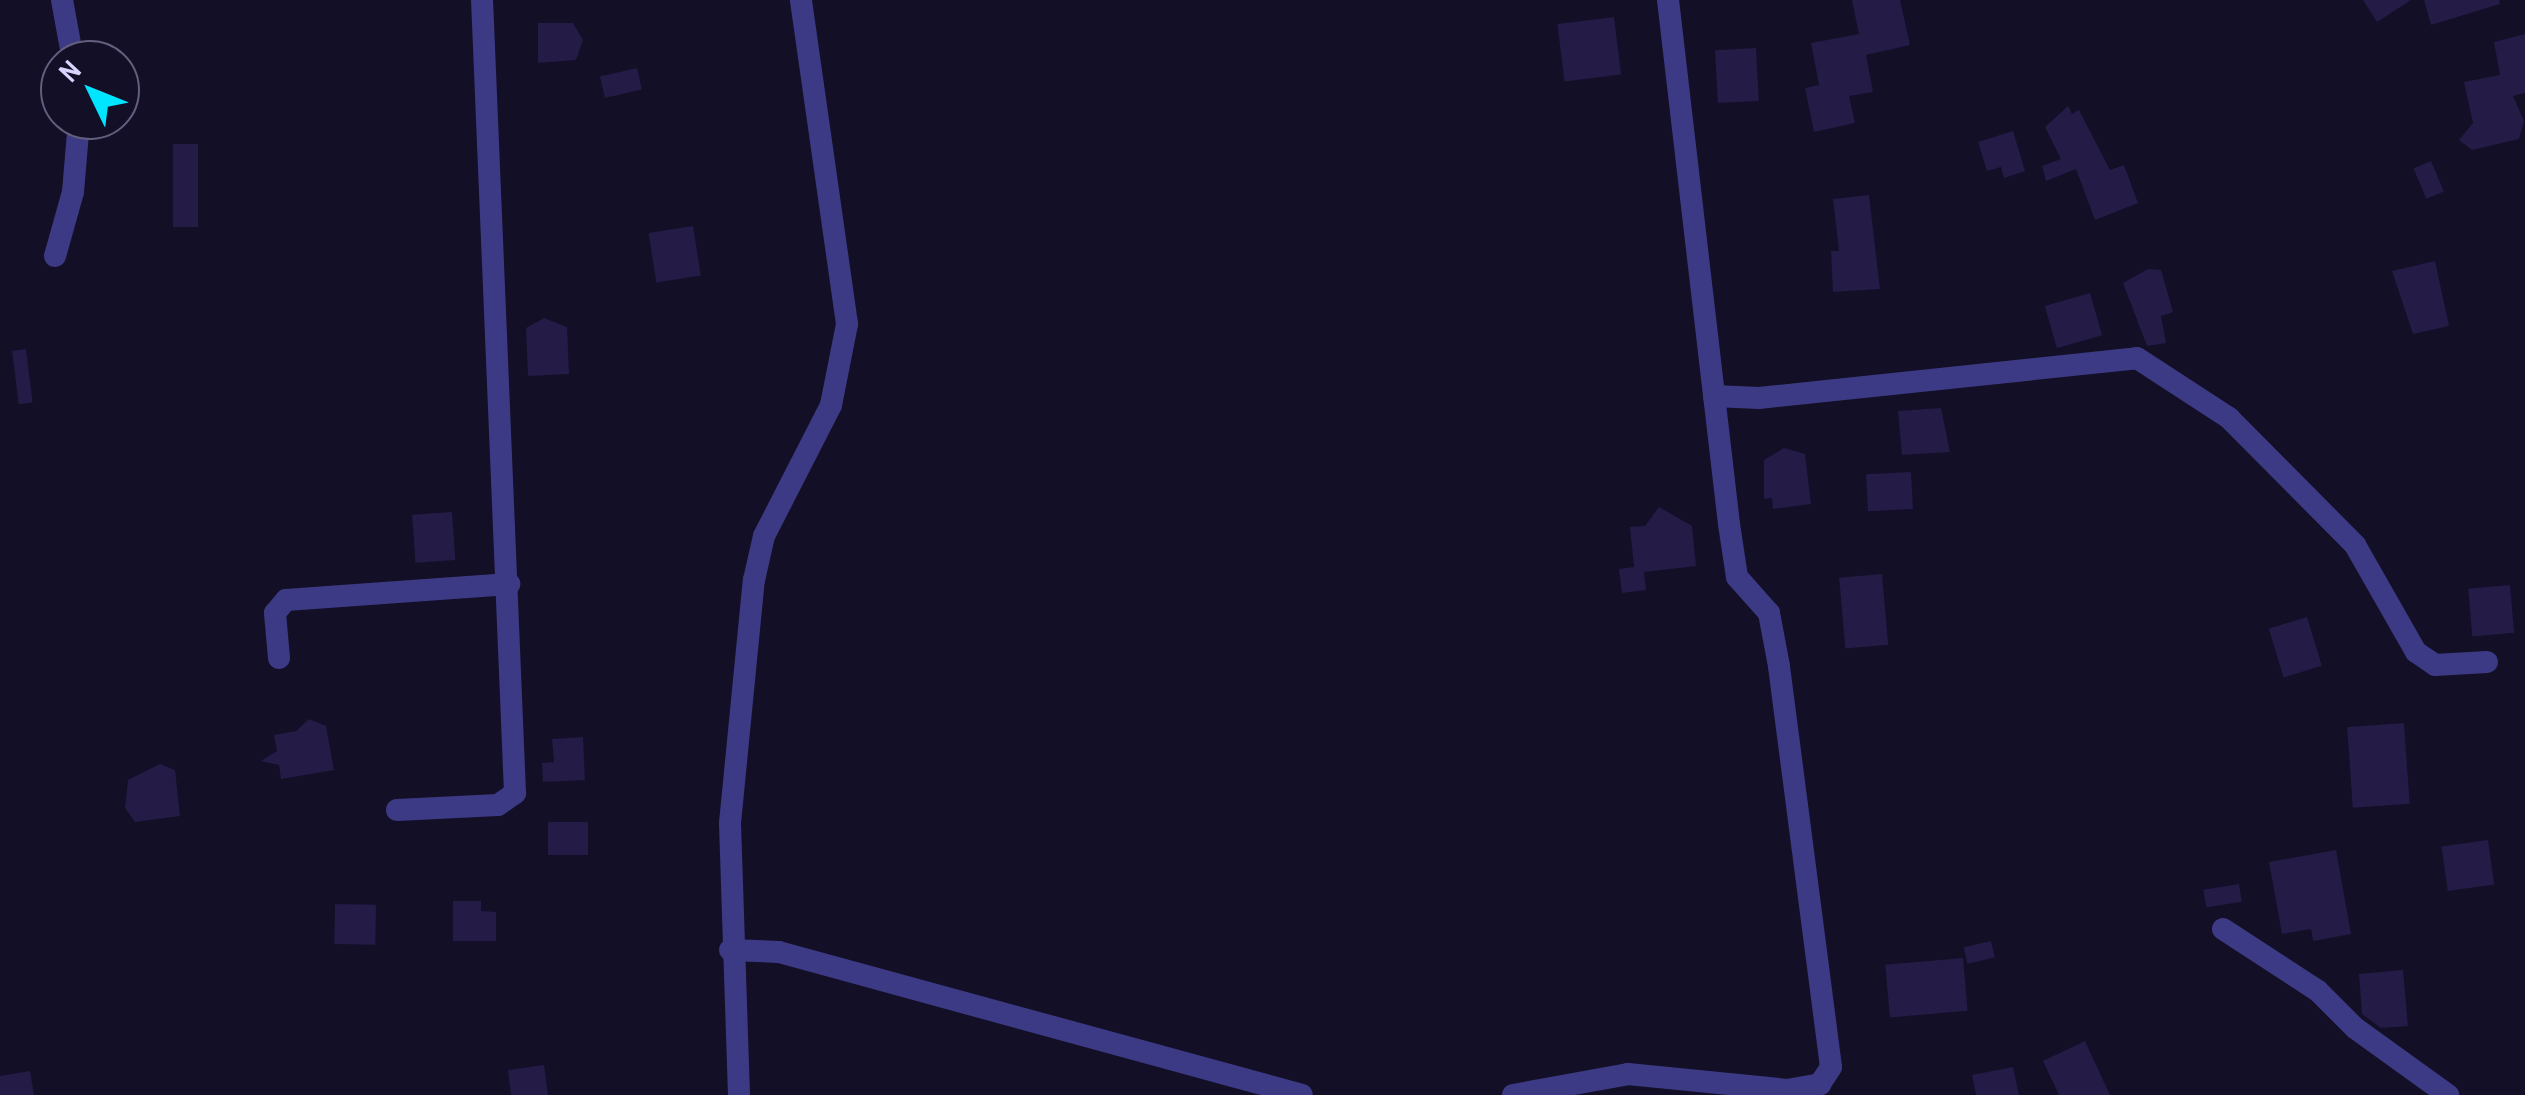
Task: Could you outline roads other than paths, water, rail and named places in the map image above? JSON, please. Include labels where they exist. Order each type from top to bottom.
[{"type":"street","points":[[62,0],[69,40]]},
{"type":"street","points":[[397,810],[498,806],[515,793],[482,0]]},
{"type":"street","points":[[739,1095],[730,950],[730,823],[754,580],[778,503],[831,405],[847,324],[801,0]]},
{"type":"street","points":[[1515,1095],[1628,1074],[1787,1090],[1824,1089],[1832,1067],[1769,613],[1737,577],[1668,0]]},
{"type":"street","points":[[55,256],[73,192],[77,140]]},
{"type":"street","points":[[1714,396],[1759,398],[2137,358],[2229,418],[2355,545],[2416,652],[2435,665],[2487,662]]},
{"type":"street","points":[[279,658],[274,613],[286,600],[509,584]]},
{"type":"street","points":[[2223,930],[2318,991],[2356,1028],[2448,1095]]},
{"type":"street","points":[[730,950],[778,952],[1302,1095]]}]
